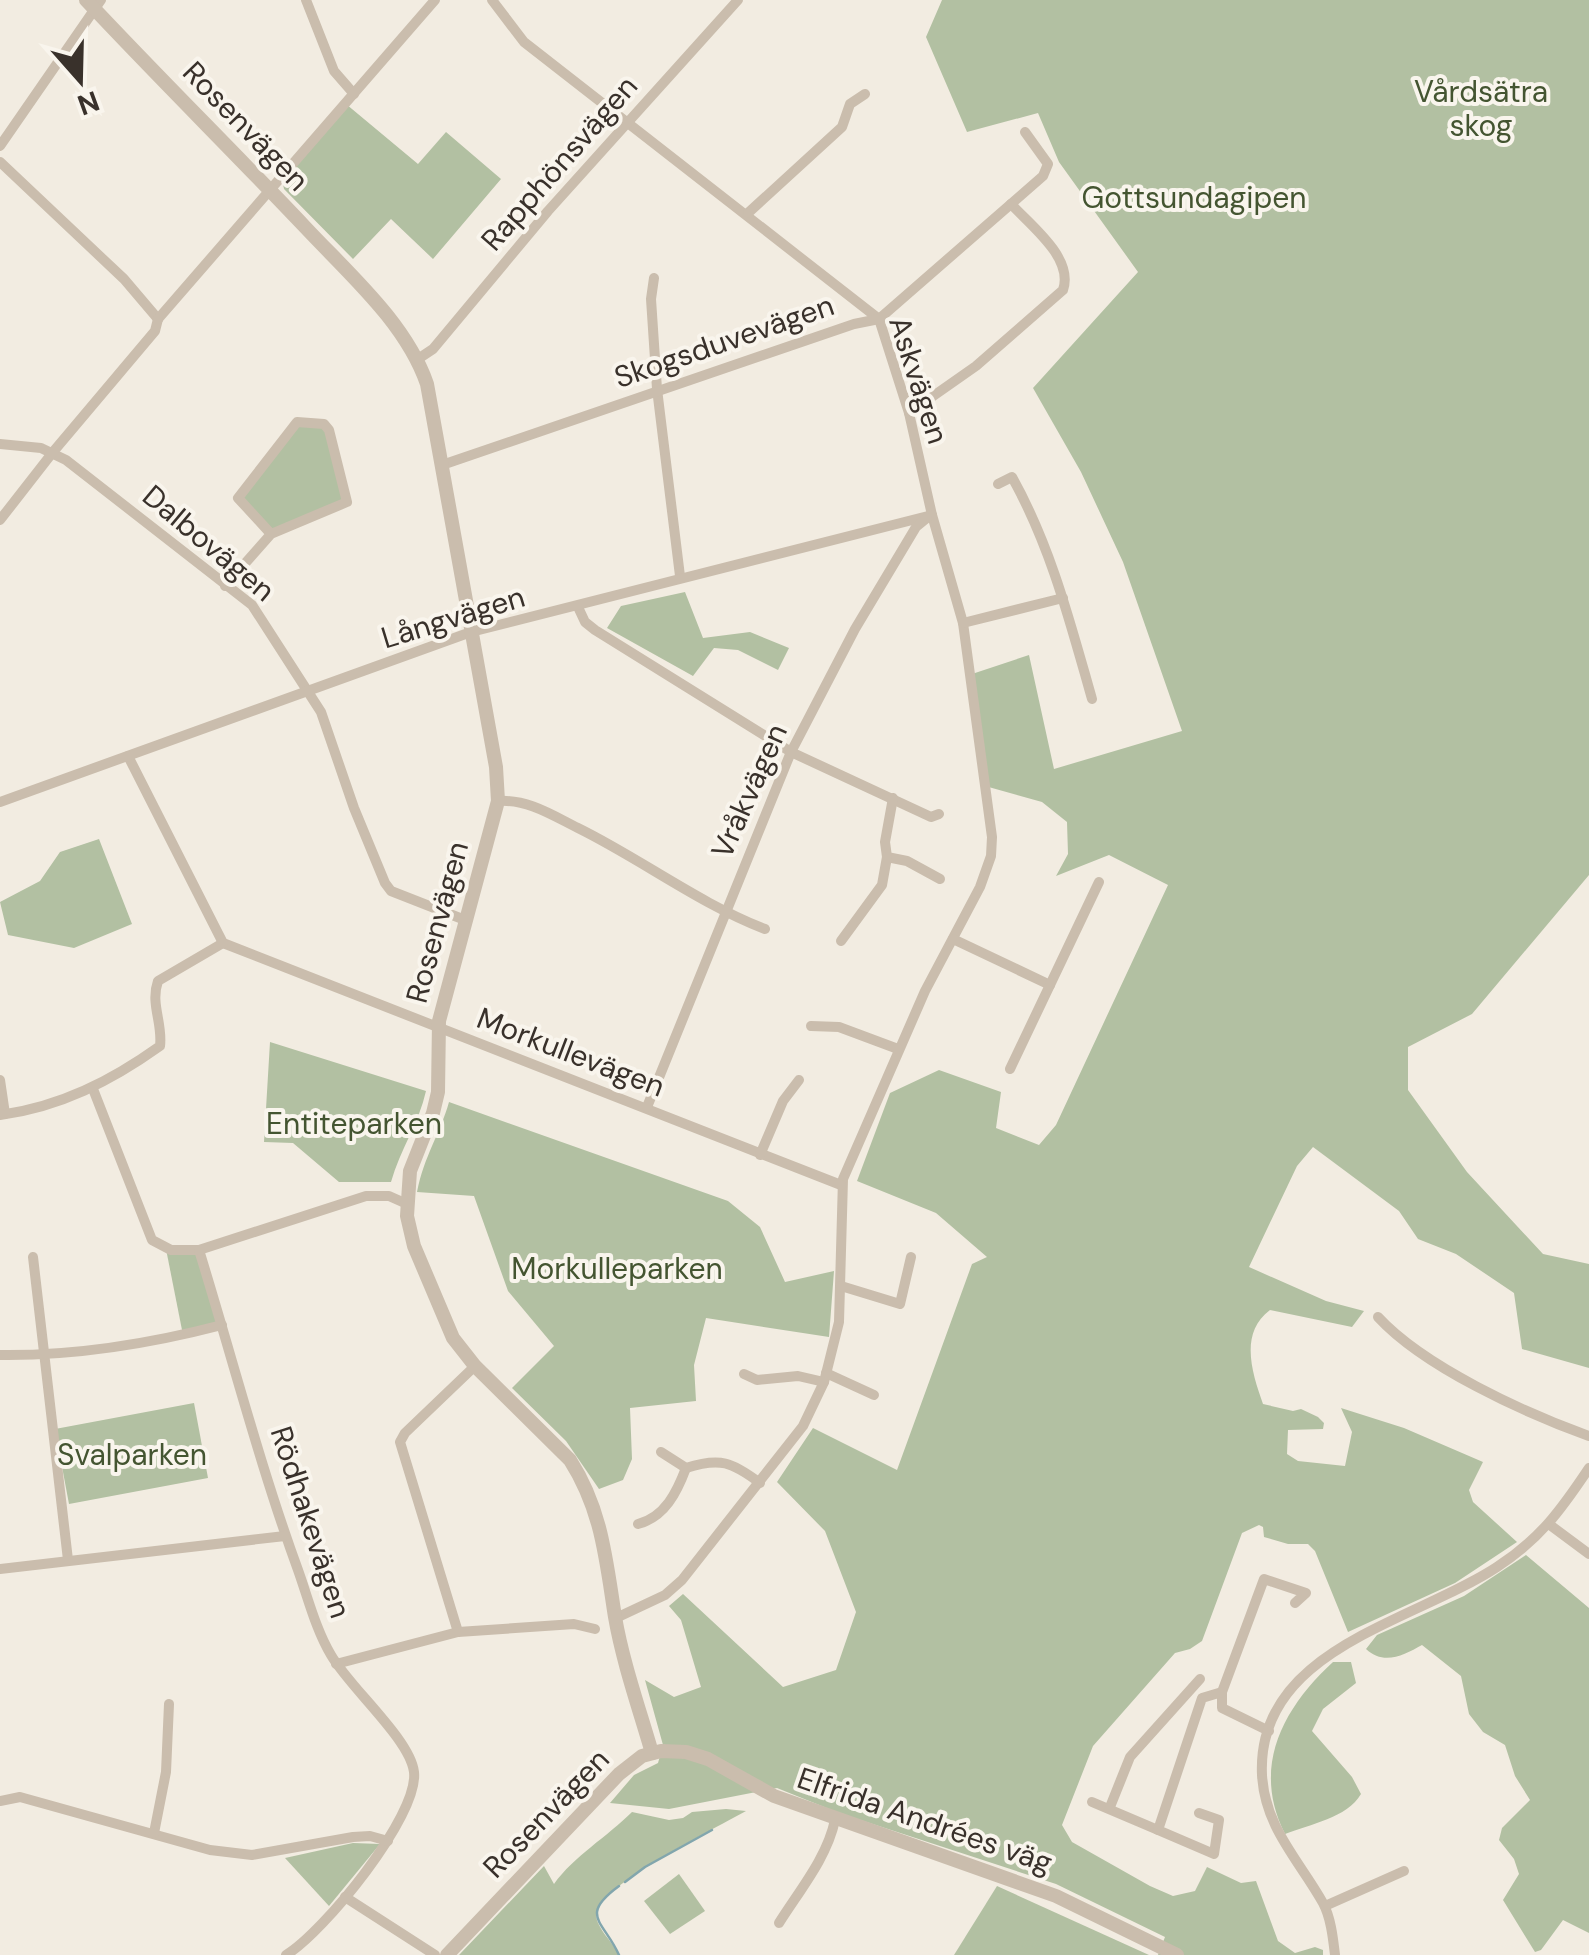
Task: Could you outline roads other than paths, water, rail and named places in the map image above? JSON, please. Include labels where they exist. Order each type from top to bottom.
[{"type":"street","points":[[306,0],[334,71],[354,94]]},
{"type":"street","points":[[0,520],[138,352],[157,327],[158,318],[434,0]]},
{"type":"street","name":"Askvägen","points":[[492,0],[524,42],[748,213],[880,320],[909,413],[963,623],[992,846],[980,887],[898,1049],[842,1185]]},
{"type":"street","name":"Rapphönsvägen","points":[[418,359],[432,350],[450,324],[738,0]]},
{"type":"street","points":[[0,146],[94,3]]},
{"type":"street","name":"Rosenvägen","points":[[94,3],[390,320],[418,359],[427,384],[442,464],[496,767],[498,801],[440,1028],[438,1092],[414,1155],[406,1204],[414,1246],[447,1326],[474,1366],[551,1440],[581,1478],[604,1537],[616,1618],[652,1753],[619,1774],[447,1955]]},
{"type":"street","points":[[748,213],[842,126],[850,104],[865,94]]},
{"type":"street","name":"Skogsduvevägen","points":[[442,464],[854,324],[880,320],[1048,169],[1046,158],[1024,132]]},
{"type":"street","points":[[0,162],[124,279],[158,318]]},
{"type":"street","points":[[909,413],[976,366],[1063,290],[1063,264],[1011,204]]},
{"type":"street","points":[[654,278],[651,299],[657,390],[680,576]]},
{"type":"street","points":[[225,586],[271,534],[347,502],[329,430],[324,424],[297,422],[238,498],[271,534]]},
{"type":"street","name":"Dalbovägen","points":[[0,444],[52,452],[112,492],[252,606],[321,712],[354,808],[391,891],[465,920]]},
{"type":"street","points":[[998,484],[1012,477],[1051,558],[1092,699]]},
{"type":"street","name":"Långvägen","points":[[0,802],[471,632],[932,514]]},
{"type":"street","name":"Vråkvägen","points":[[647,1107],[790,752],[855,629],[916,527],[932,514]]},
{"type":"street","points":[[963,623],[1062,598]]},
{"type":"street","points":[[578,607],[585,622],[595,630],[790,752],[931,817],[940,814]]},
{"type":"street","points":[[0,1080],[3,1115],[53,1105],[93,1088],[160,1046],[162,1038],[154,1000],[158,981],[223,943],[128,756]]},
{"type":"street","points":[[841,941],[882,885],[887,858],[884,842],[893,798]]},
{"type":"street","points":[[498,801],[528,803],[614,846],[724,911],[765,929]]},
{"type":"street","points":[[887,858],[908,862],[940,879]]},
{"type":"street","points":[[1010,1069],[1099,882]]},
{"type":"street","points":[[952,939],[1050,985]]},
{"type":"street","name":"Morkullevägen","points":[[223,943],[842,1185]]},
{"type":"street","points":[[811,1026],[839,1027],[898,1049]]},
{"type":"street","points":[[760,1155],[783,1102],[799,1080]]},
{"type":"street","points":[[93,1088],[152,1240],[171,1250],[199,1250],[366,1196],[389,1196],[406,1204]]},
{"type":"street","points":[[616,1618],[665,1595],[682,1580],[803,1426],[825,1378],[839,1322],[842,1185]]},
{"type":"street","name":"Rödhakevägen","points":[[199,1250],[286,1536],[327,1648],[399,1740],[414,1771],[407,1806],[388,1841],[299,1948],[286,1955]]},
{"type":"street","points":[[33,1257],[68,1560]]},
{"type":"street","points":[[841,1286],[900,1304],[911,1257]]},
{"type":"street","points":[[1378,1317],[1397,1337],[1479,1386],[1589,1436]]},
{"type":"street","points":[[0,1354],[45,1356],[140,1344],[222,1325]]},
{"type":"street","points":[[458,1632],[400,1442],[474,1366]]},
{"type":"street","points":[[744,1374],[756,1380],[825,1378],[874,1395]]},
{"type":"street","points":[[661,1452],[686,1468],[721,1461],[760,1483]]},
{"type":"street","points":[[638,1524],[652,1520],[676,1494],[686,1468]]},
{"type":"street","points":[[1334,1955],[1325,1906],[1280,1840],[1267,1808],[1262,1774],[1269,1731],[1290,1690],[1325,1655],[1458,1591],[1500,1565],[1550,1524],[1589,1468]]},
{"type":"street","points":[[1550,1524],[1589,1554]]},
{"type":"street","points":[[0,1570],[286,1536]]},
{"type":"street","points":[[1269,1731],[1222,1708],[1222,1692],[1264,1579],[1306,1593],[1295,1603]]},
{"type":"street","points":[[336,1664],[458,1632],[574,1624],[595,1629]]},
{"type":"street","points":[[1110,1807],[1130,1757],[1200,1679]]},
{"type":"street","points":[[1158,1830],[1202,1698],[1222,1692]]},
{"type":"street","points":[[154,1833],[166,1772],[169,1704]]},
{"type":"street","name":"Elfrida Andrées väg","points":[[652,1753],[686,1752],[708,1758],[774,1796],[1056,1896],[1177,1955]]},
{"type":"street","points":[[0,1801],[20,1797],[210,1850],[252,1855],[353,1837],[388,1841]]},
{"type":"street","points":[[1092,1802],[1214,1854],[1219,1820],[1199,1813]]},
{"type":"street","points":[[779,1923],[820,1860],[835,1820]]},
{"type":"street","points":[[1325,1906],[1404,1871]]},
{"type":"street","points":[[344,1897],[436,1955]]},
{"type":"waterway","points":[[625,1882],[712,1830]]},
{"type":"waterway","points":[[619,1886],[597,1912],[619,1955]]},
{"type":"park label","name":"Vårdsätra skog","points":[[1481,108]]},
{"type":"park label","name":"Gottsundagipen","points":[[1194,197]]},
{"type":"park label","name":"Entiteparken","points":[[354,1123]]},
{"type":"park label","name":"Morkulleparken","points":[[617,1268]]},
{"type":"park label","name":"Svalparken","points":[[132,1454]]}]
